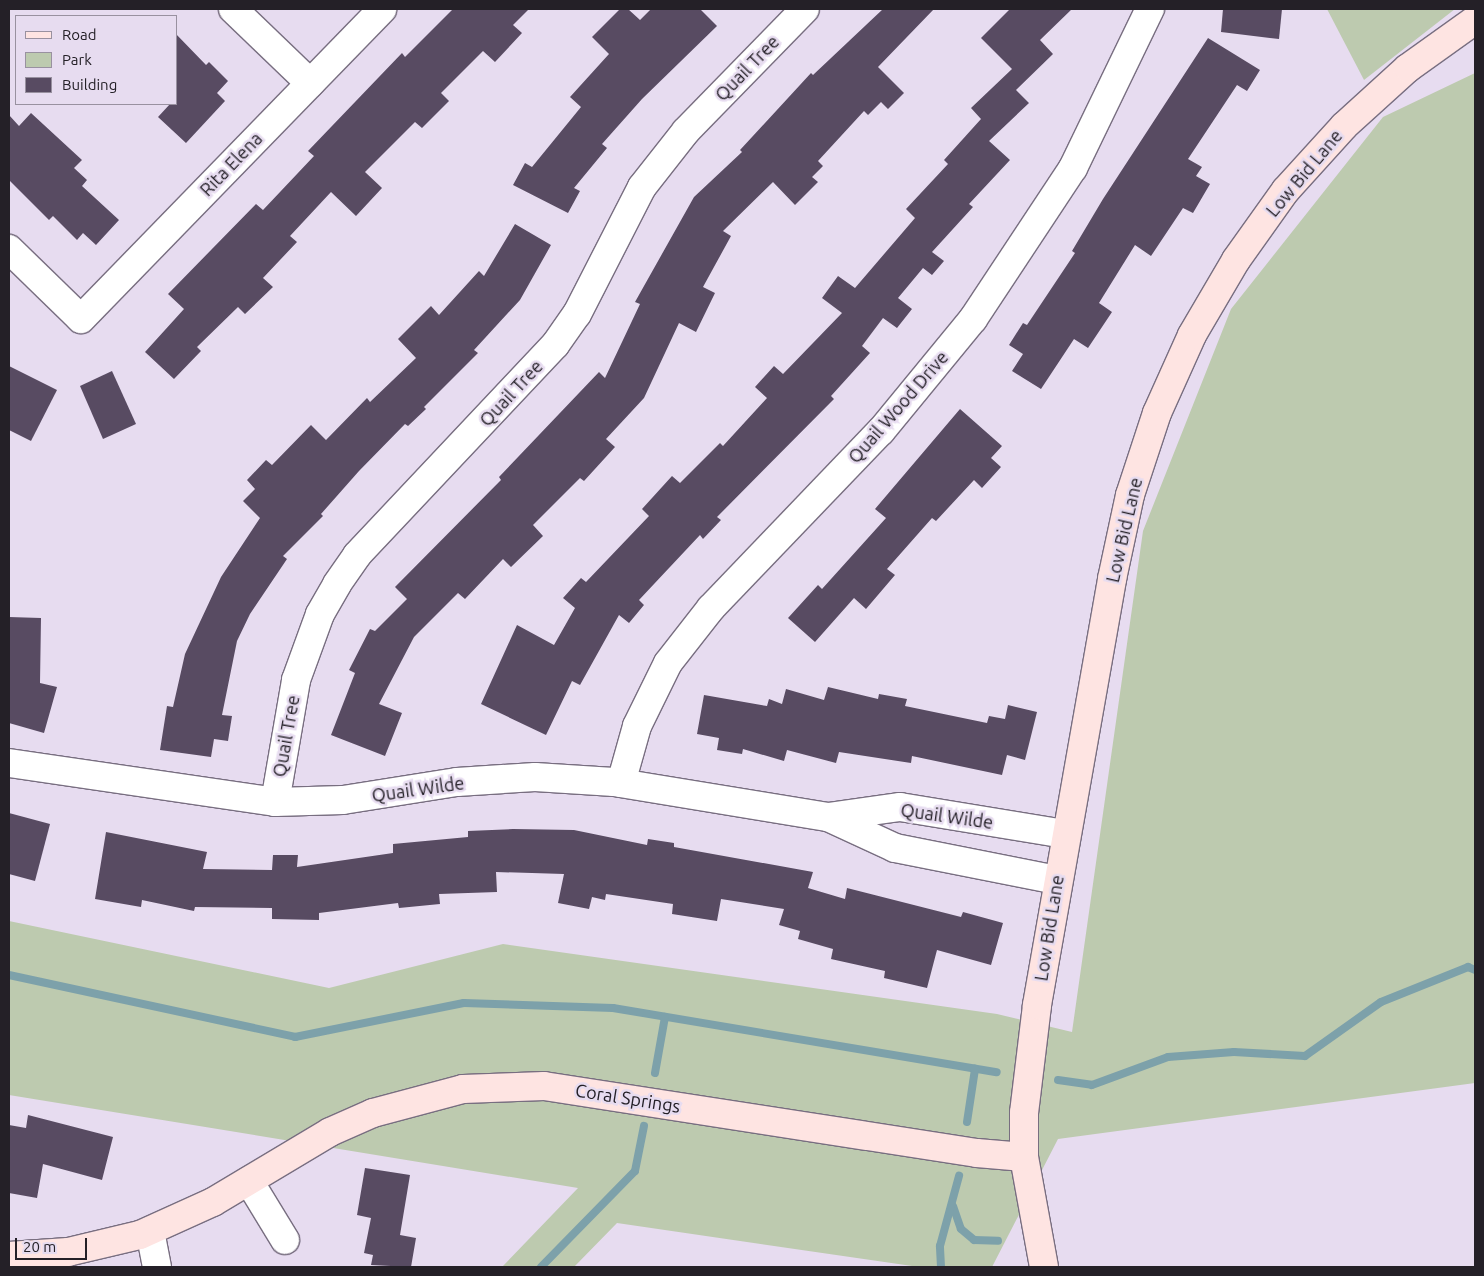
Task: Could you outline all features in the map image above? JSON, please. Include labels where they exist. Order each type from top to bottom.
[{"type":"street","points":[[233,9],[310,83]]},
{"type":"street","name":"Rita Elena","points":[[9,249],[81,318],[382,9]]},
{"type":"street","name":"Quail Tree","points":[[275,802],[296,680],[320,614],[337,584],[358,555],[555,345],[577,314],[642,187],[686,131],[805,9]]},
{"type":"street","name":"Quail Wood Drive","points":[[621,783],[637,726],[668,663],[710,608],[881,431],[974,318],[1073,168],[1150,9]]},
{"type":"street","name":"Low Bid Lane","points":[[1044,1267],[1024,1157],[1024,1113],[1037,1005],[1065,834],[1130,495],[1157,413],[1192,335],[1236,260],[1286,190],[1350,120],[1408,68],[1475,20]]},
{"type":"street","name":"Quail Wilde","points":[[9,763],[275,802],[343,800],[457,782],[535,777],[621,783],[828,817],[895,848],[1057,880]]},
{"type":"street","name":"Quail Wilde","points":[[828,817],[900,807],[1065,834]]},
{"type":"street","name":"Coral Springs","points":[[9,1256],[68,1252],[150,1231],[213,1202],[330,1132],[373,1113],[463,1089],[535,1086],[1024,1157]]},
{"type":"street","points":[[249,1180],[285,1240]]},
{"type":"street","points":[[150,1231],[156,1267]]},
{"type":"green space","points":[[1327,9],[1455,9],[1364,80]]},
{"type":"green space","points":[[1475,73],[1475,1083],[1058,1139],[992,1267],[919,1267],[617,1223],[574,1267],[502,1267],[578,1188],[9,1095],[9,921],[329,988],[503,944],[997,1014],[1072,1032],[1143,531],[1231,309],[1383,117]]},
{"type":"building","points":[[453,9],[529,9],[513,25],[522,33],[495,62],[483,51],[441,93],[449,101],[422,128],[415,122],[365,172],[382,188],[356,216],[331,192],[290,236],[297,242],[263,278],[273,287],[245,314],[238,307],[197,347],[201,351],[174,379],[145,352],[184,309],[168,294],[256,204],[263,210],[314,156],[308,151],[402,53],[405,57]]},
{"type":"building","points":[[620,9],[628,9],[640,20],[651,9],[700,9],[717,26],[642,99],[602,144],[607,148],[574,188],[580,191],[568,213],[513,185],[525,163],[532,167],[581,107],[570,97],[609,54],[592,37]]},
{"type":"building","points":[[883,9],[934,9],[878,67],[904,93],[888,109],[881,102],[868,115],[864,111],[818,161],[823,166],[812,177],[818,182],[795,205],[773,182],[723,231],[731,236],[703,287],[715,293],[696,332],[679,323],[644,398],[606,439],[615,447],[584,481],[580,478],[533,525],[543,536],[511,567],[503,559],[465,599],[458,593],[414,637],[379,704],[402,713],[385,756],[331,735],[355,673],[349,670],[370,629],[375,631],[407,599],[395,587],[501,480],[499,477],[599,372],[605,378],[640,304],[635,302],[694,197],[742,152],[740,150],[811,73],[813,75]]},
{"type":"building","points":[[1010,9],[1072,9],[1040,40],[1053,54],[1016,90],[1029,103],[989,141],[1010,160],[969,204],[973,207],[932,252],[944,261],[932,275],[923,268],[898,298],[912,309],[897,328],[883,318],[862,346],[870,353],[831,396],[834,399],[717,517],[721,520],[703,539],[700,535],[639,600],[644,605],[629,623],[619,615],[580,685],[572,681],[546,735],[481,704],[517,625],[554,645],[575,608],[563,598],[581,578],[586,582],[649,516],[642,509],[672,476],[680,483],[720,443],[723,446],[767,398],[755,387],[774,366],[783,374],[842,313],[822,298],[838,276],[855,288],[915,218],[906,209],[948,164],[944,160],[981,119],[971,108],[1012,69],[981,38]]},
{"type":"building","points":[[1223,9],[1282,9],[1279,39],[1221,32]]},
{"type":"building","points":[[178,36],[206,65],[209,62],[228,81],[217,93],[225,101],[186,143],[158,117],[169,105],[178,105]]},
{"type":"building","points":[[1208,38],[1260,70],[1247,91],[1237,85],[1188,159],[1202,167],[1196,176],[1210,184],[1193,213],[1183,208],[1151,256],[1135,245],[1099,303],[1112,312],[1088,348],[1074,339],[1041,389],[1012,371],[1023,354],[1009,345],[1023,323],[1027,325],[1075,253],[1072,251],[1103,199]]},
{"type":"building","points":[[31,113],[82,160],[74,168],[87,180],[82,186],[119,220],[96,245],[83,233],[77,240],[53,216],[49,220],[9,180],[9,115],[19,126]]},
{"type":"building","points":[[515,224],[551,245],[520,300],[474,350],[478,353],[424,407],[426,409],[408,426],[405,424],[359,471],[321,514],[323,516],[283,556],[287,559],[250,614],[237,641],[222,715],[232,716],[228,741],[214,739],[211,757],[160,750],[167,706],[173,707],[185,654],[221,577],[260,518],[243,501],[255,489],[247,480],[266,460],[272,465],[311,425],[326,440],[367,398],[370,402],[416,358],[398,339],[431,306],[439,315],[479,271],[484,276]]},
{"type":"building","points":[[9,366],[57,390],[31,441],[9,430]]},
{"type":"building","points":[[112,371],[136,424],[103,439],[80,386]]},
{"type":"building","points":[[960,409],[1002,446],[991,458],[1001,467],[982,488],[974,480],[936,521],[932,518],[887,569],[895,575],[866,609],[854,598],[815,642],[788,618],[818,585],[822,589],[886,518],[875,509]]},
{"type":"building","points":[[9,617],[41,618],[40,683],[57,687],[44,733],[9,723]]},
{"type":"building","points":[[828,687],[878,699],[879,694],[907,699],[905,706],[987,723],[989,716],[1005,719],[1008,705],[1037,712],[1025,760],[1007,755],[1002,775],[912,756],[911,763],[839,752],[836,763],[787,750],[784,761],[743,749],[742,754],[717,750],[719,738],[697,734],[704,695],[767,706],[769,699],[782,704],[786,689],[824,700]]},
{"type":"building","points":[[9,813],[50,824],[35,881],[9,874]]},
{"type":"building","points":[[513,829],[574,830],[647,845],[648,839],[674,843],[674,847],[813,872],[808,888],[845,899],[847,888],[961,917],[963,912],[1003,923],[991,965],[937,950],[927,988],[884,978],[885,971],[831,959],[833,949],[798,939],[800,931],[779,925],[784,909],[721,899],[717,921],[672,914],[673,904],[606,894],[605,900],[592,897],[589,909],[558,903],[564,874],[496,872],[497,892],[439,894],[440,904],[399,908],[398,903],[319,913],[319,920],[272,919],[272,908],[195,907],[194,911],[142,900],[141,907],[95,899],[106,832],[207,852],[203,869],[272,870],[273,855],[298,855],[297,867],[393,853],[393,844],[468,837],[468,831]]},
{"type":"building","points":[[28,1115],[113,1137],[102,1180],[43,1164],[37,1198],[9,1193],[9,1125],[26,1128]]},
{"type":"building","points":[[365,1168],[410,1175],[400,1235],[416,1238],[411,1267],[371,1265],[373,1255],[364,1253],[371,1218],[357,1215]]},
{"type":"waterway","points":[[1058,1080],[1092,1085],[1168,1057],[1234,1052],[1305,1056],[1381,1002],[1468,967],[1475,970]]},
{"type":"waterway","points":[[9,975],[295,1037],[464,1003],[613,1008],[997,1072]]},
{"type":"waterway","points":[[655,1073],[665,1017]]},
{"type":"waterway","points":[[967,1122],[975,1069]]},
{"type":"waterway","points":[[541,1267],[635,1171],[644,1126]]},
{"type":"waterway","points":[[941,1267],[940,1246],[959,1176]]},
{"type":"waterway","points":[[953,1206],[961,1229],[974,1240],[998,1241]]}]
